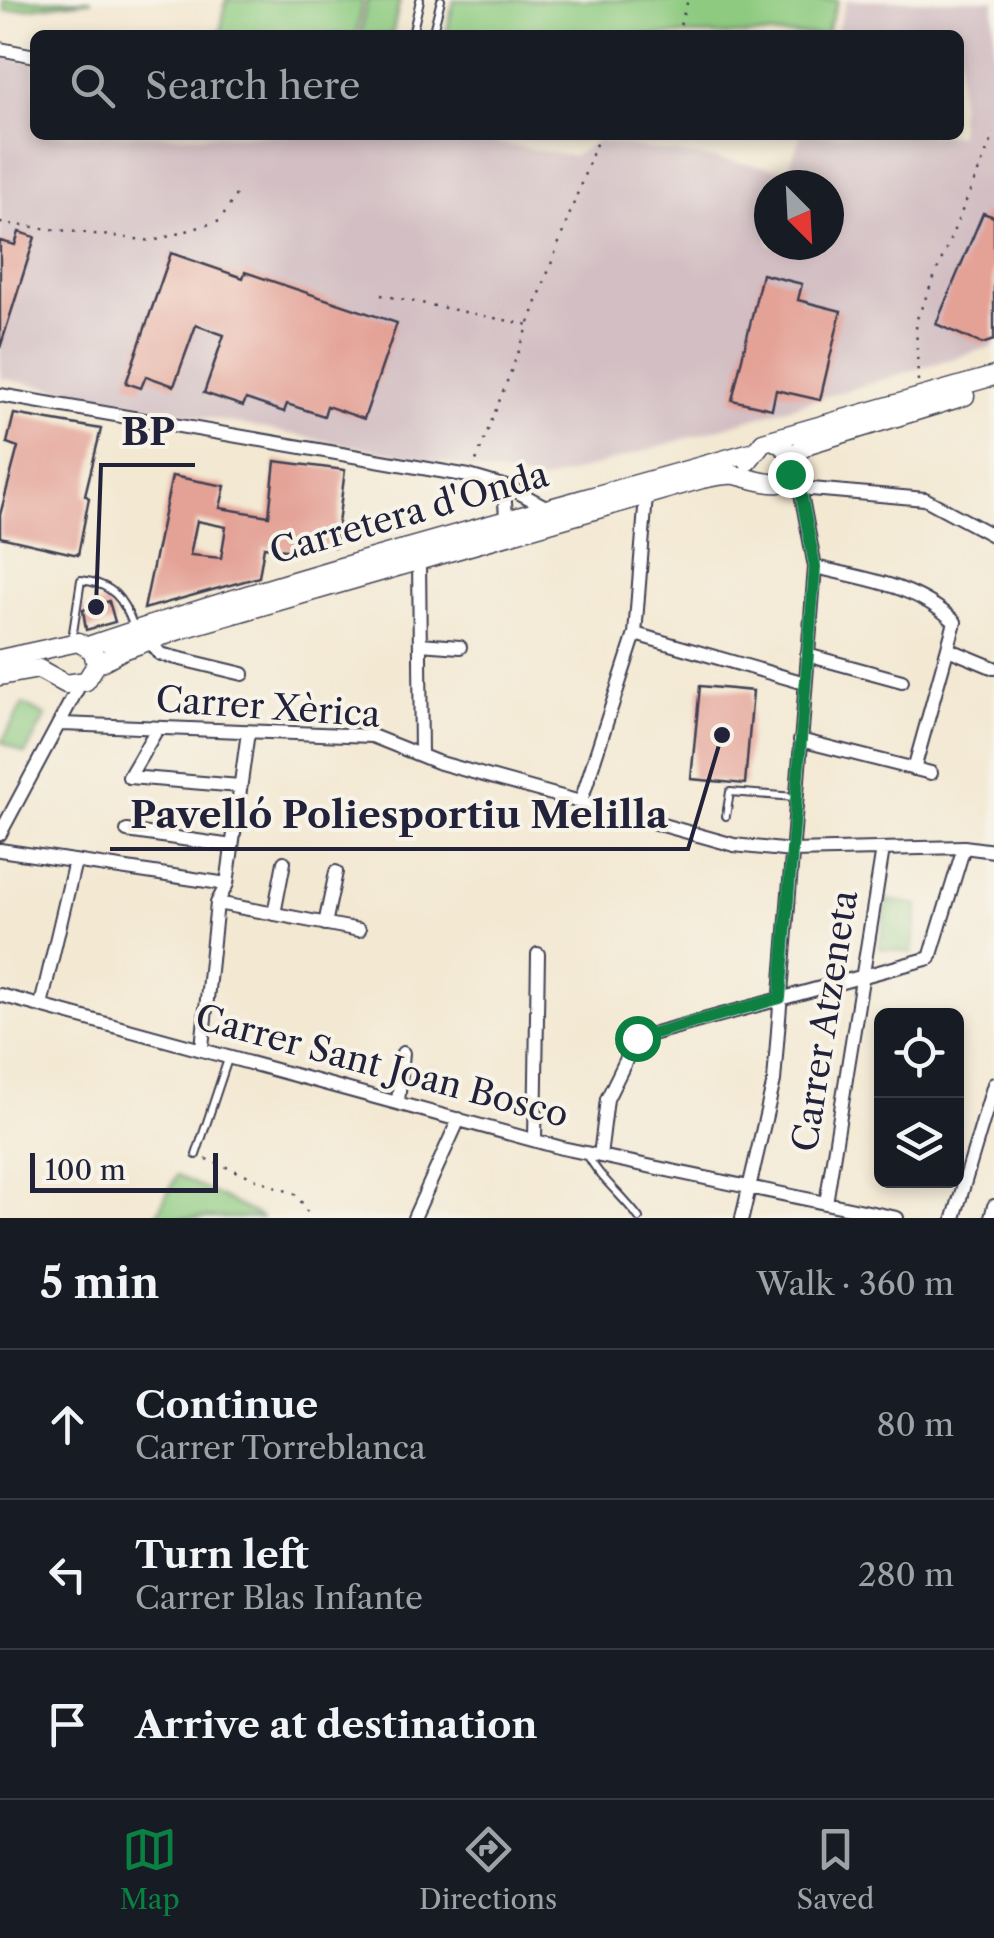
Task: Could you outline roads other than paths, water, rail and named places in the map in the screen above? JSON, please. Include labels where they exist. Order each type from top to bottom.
[{"type":"main road","points":[[994,376],[776,442],[763,442],[750,452],[748,466],[754,480],[773,486],[794,473],[809,444],[994,386]]},
{"type":"main road","points":[[776,442],[794,473]]},
{"type":"main road","name":"Carretera d'Onda","points":[[96,665],[142,634],[506,518],[750,452]]},
{"type":"main road","name":"Carretera d'Onda","points":[[0,659],[142,634],[730,474],[754,480]]},
{"type":"main road","points":[[0,676],[39,669],[56,675],[66,684],[80,684],[91,677],[96,665],[73,645],[53,660],[56,675]]},
{"type":"street","points":[[0,49],[30,55]]},
{"type":"street","points":[[0,395],[470,476],[546,508]]},
{"type":"street","points":[[742,1218],[774,1080],[815,567],[794,473],[925,499],[994,536]]},
{"type":"street","points":[[495,484],[505,502],[506,518]]},
{"type":"street","points":[[581,801],[635,634],[646,496]]},
{"type":"street","points":[[419,560],[421,756]]},
{"type":"street","points":[[815,567],[933,600],[955,622],[914,769]]},
{"type":"street","points":[[142,634],[160,654],[243,674]]},
{"type":"street","points":[[635,634],[805,683]]},
{"type":"street","points":[[420,644],[460,647]]},
{"type":"street","points":[[948,648],[994,668]]},
{"type":"street","points":[[807,656],[902,681]]},
{"type":"street","points":[[0,834],[80,684]]},
{"type":"street","name":"Carrer Xèrica","points":[[62,724],[372,736],[421,756],[734,845],[792,850],[964,847],[994,852]]},
{"type":"street","points":[[157,728],[129,777],[240,786]]},
{"type":"street","points":[[202,1047],[218,903],[227,884],[248,732]]},
{"type":"street","points":[[800,740],[931,773]]},
{"type":"street","points":[[127,831],[232,846]]},
{"type":"street","points":[[593,1154],[606,1099],[637,1038],[930,958],[964,847]]},
{"type":"street","name":"Carrer Atzeneta","points":[[826,1203],[883,849]]},
{"type":"street","points":[[0,850],[227,884]]},
{"type":"street","points":[[41,1005],[75,862]]},
{"type":"street","points":[[274,914],[284,862]]},
{"type":"street","points":[[325,924],[336,872]]},
{"type":"street","points":[[218,903],[359,930]]},
{"type":"street","points":[[534,1140],[538,954]]},
{"type":"street","name":"Carrer Sant Joan Bosco","points":[[0,995],[534,1140],[897,1218]]},
{"type":"street","points":[[398,1102],[403,1053]]},
{"type":"street","points":[[954,1218],[994,1084]]},
{"type":"street","points":[[414,1218],[458,1119]]},
{"type":"street","points":[[991,1218],[994,1206]]},
{"type":"lane","points":[[413,30],[420,0]]},
{"type":"lane","points":[[433,30],[441,0]]},
{"type":"lane","points":[[73,645],[81,580],[100,582],[122,597],[142,634]]},
{"type":"lane","points":[[726,816],[730,792],[796,797]]},
{"type":"lane","points":[[196,1155],[230,1055]]},
{"type":"lane","points":[[593,1154],[596,1172],[615,1186],[638,1218]]},
{"type":"place","name":"BP","points":[[96,607]]},
{"type":"place","name":"Pavelló Poliesportiu Melilla","points":[[722,735]]}]
